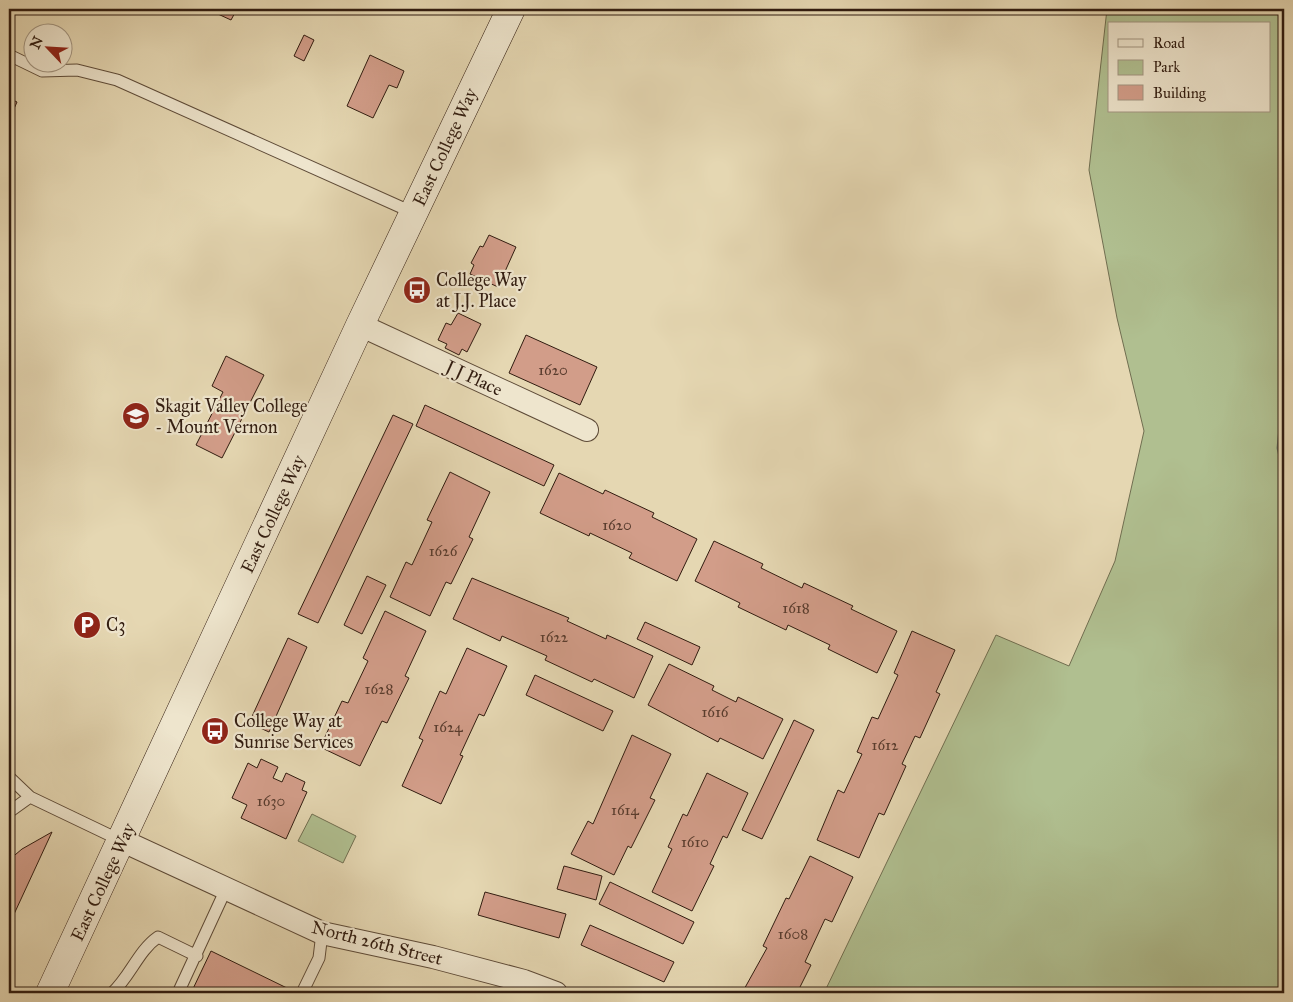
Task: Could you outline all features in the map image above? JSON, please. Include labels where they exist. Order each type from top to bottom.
[{"type":"main road","name":"East College Way","points":[[50,993],[123,842],[360,326],[511,9]]},
{"type":"street","name":"J J Place","points":[[360,326],[587,430]]},
{"type":"street","name":"North 26th Street","points":[[123,842],[322,932],[434,957],[524,981],[556,993]]},
{"type":"lane","points":[[9,55],[42,71],[77,70],[117,80],[414,213]]},
{"type":"lane","points":[[9,777],[30,797],[123,842]]},
{"type":"lane","points":[[9,812],[30,797]]},
{"type":"lane","points":[[178,993],[197,956],[226,889]]},
{"type":"lane","points":[[302,993],[319,958],[322,932]]},
{"type":"lane","points":[[112,993],[124,982],[148,944],[158,937],[197,956]]},
{"type":"green space","points":[[1107,9],[1284,9],[1284,993],[824,993],[996,635],[1069,666],[1115,561],[1144,431],[1117,318],[1089,170]]},
{"type":"green space","points":[[312,814],[356,836],[343,863],[298,841]]},
{"type":"building","points":[[207,9],[237,9],[231,20]]},
{"type":"building","points":[[304,35],[314,40],[304,61],[294,56]]},
{"type":"building","points":[[370,55],[404,71],[397,88],[389,85],[373,118],[347,106]]},
{"type":"building","points":[[9,98],[17,102],[9,120]]},
{"type":"building","points":[[489,235],[516,247],[498,287],[470,274],[474,265],[471,263],[480,246],[483,247]]},
{"type":"building","points":[[458,313],[481,324],[467,352],[462,349],[459,355],[445,348],[447,344],[438,340],[446,323],[451,325]]},
{"type":"building","points":[[526,335],[597,367],[580,405],[509,373]]},
{"type":"building","points":[[226,356],[264,375],[222,458],[196,445],[223,392],[212,386]]},
{"type":"building","points":[[425,405],[554,465],[544,486],[416,426]]},
{"type":"building","points":[[393,415],[413,424],[318,623],[298,614]]},
{"type":"building","points":[[450,472],[490,492],[469,537],[473,539],[451,584],[446,582],[430,616],[390,597],[406,562],[412,565],[432,522],[427,520]]},
{"type":"building","points":[[559,473],[603,494],[605,490],[654,513],[652,517],[697,539],[677,581],[629,558],[632,553],[590,533],[589,536],[540,513]]},
{"type":"building","points":[[714,541],[763,564],[761,568],[802,588],[804,583],[853,606],[851,609],[897,631],[877,673],[828,649],[830,645],[788,625],[786,630],[738,607],[740,603],[695,581]]},
{"type":"building","points":[[367,576],[386,585],[362,634],[344,625]]},
{"type":"building","points":[[472,578],[569,618],[567,621],[606,639],[607,635],[653,656],[634,698],[594,679],[592,682],[545,660],[547,656],[502,636],[500,641],[453,619]]},
{"type":"building","points":[[385,611],[426,631],[405,676],[409,678],[387,723],[382,721],[360,766],[320,747],[342,701],[348,703],[368,661],[363,658]]},
{"type":"building","points":[[645,622],[700,647],[692,665],[637,639]]},
{"type":"building","points":[[912,631],[955,650],[936,692],[940,694],[920,738],[915,736],[902,764],[906,766],[884,815],[879,813],[859,858],[817,840],[838,790],[844,793],[862,754],[857,752],[872,717],[878,719],[898,675],[894,673]]},
{"type":"building","points":[[288,638],[307,647],[269,732],[249,723]]},
{"type":"building","points":[[467,648],[507,666],[484,716],[479,714],[460,755],[463,756],[441,804],[402,786],[423,740],[419,738],[440,691],[446,694]]},
{"type":"building","points":[[669,664],[714,686],[712,690],[736,702],[738,697],[783,719],[763,759],[720,738],[718,742],[648,705]]},
{"type":"building","points":[[535,675],[613,711],[603,731],[526,695]]},
{"type":"building","points":[[794,720],[814,730],[762,839],[742,830]]},
{"type":"building","points":[[632,735],[671,754],[650,798],[655,800],[631,848],[628,846],[614,875],[571,854],[588,821],[593,824]]},
{"type":"building","points":[[261,759],[278,767],[273,778],[282,782],[286,773],[305,782],[302,790],[307,792],[286,839],[241,818],[247,805],[232,798],[248,763],[257,768]]},
{"type":"building","points":[[707,773],[748,793],[727,838],[723,836],[710,864],[714,866],[692,911],[652,892],[672,849],[668,847],[683,814],[687,816]]},
{"type":"building","points":[[52,832],[9,925],[9,860],[22,849]]},
{"type":"building","points":[[810,856],[853,877],[832,922],[825,919],[805,962],[811,965],[797,993],[793,991],[792,993],[742,993],[767,948],[763,946],[786,898],[789,899]]},
{"type":"building","points":[[564,866],[602,876],[596,900],[557,889]]},
{"type":"building","points":[[610,882],[694,922],[683,944],[599,904]]},
{"type":"building","points":[[485,892],[566,914],[559,938],[478,915]]},
{"type":"building","points":[[590,925],[674,962],[664,982],[581,945]]},
{"type":"building","points":[[211,951],[289,989],[287,993],[191,993]]},
{"type":"waterway","points":[[1284,409],[1280,448],[1284,464]]},
{"type":"place","name":"College Way at J.J. Place","points":[[417,290]]},
{"type":"place","name":"Skagit Valley College - Mount Vernon","points":[[136,416]]},
{"type":"place","name":"C3","points":[[87,625]]},
{"type":"place","name":"College Way at Sunrise Services","points":[[215,731]]}]
